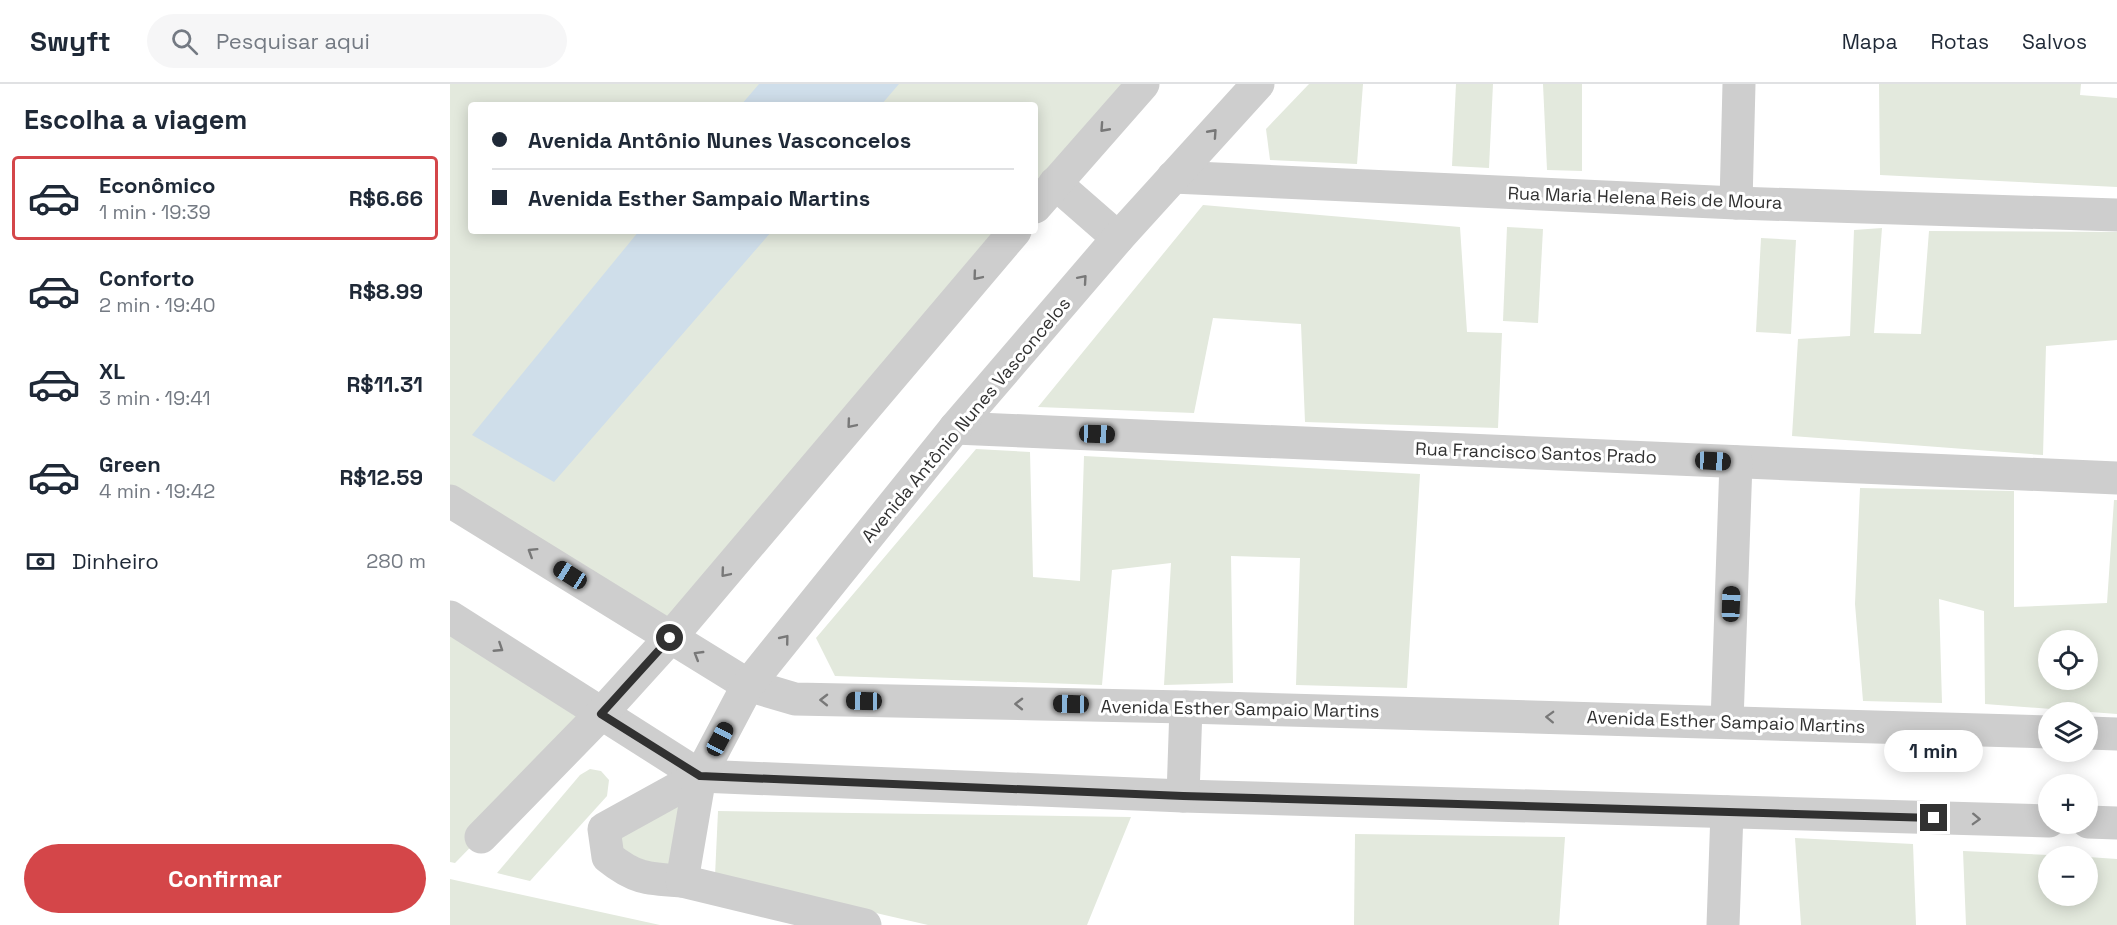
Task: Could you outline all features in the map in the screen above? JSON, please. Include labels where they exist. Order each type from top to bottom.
[{"type":"street","points":[[1118,238],[1045,195],[1143,84]]},
{"type":"street","name":"Avenida Antônio Nunes Vasconcelos","points":[[682,881],[700,776],[748,685],[955,428],[1118,238],[1258,84]]},
{"type":"street","points":[[1736,202],[1740,84]]},
{"type":"street","name":"Rua Maria Helena Reis de Moura","points":[[1173,177],[1736,202],[2117,215]]},
{"type":"street","points":[[481,837],[601,714],[670,638],[1012,234]]},
{"type":"street","name":"Rua Francisco Santos Prado","points":[[955,428],[2117,478]]},
{"type":"street","points":[[1727,722],[1736,462]]},
{"type":"street","name":"Avenida Esther Sampaio Martins","points":[[450,501],[748,685],[795,699],[1186,706],[2038,732]]},
{"type":"street","points":[[450,617],[700,776],[1183,796],[2038,821]]},
{"type":"street","points":[[1183,796],[1186,706]]},
{"type":"street","points":[[2098,733],[2117,734]]},
{"type":"street","points":[[700,776],[604,829],[608,857],[627,873],[650,879],[682,881],[865,925]]},
{"type":"street","points":[[1723,925],[1727,812]]},
{"type":"street","points":[[2098,822],[2117,823]]},
{"type":"shaded area","points":[[450,84],[1152,84],[1038,215],[1038,102],[468,102],[468,234],[1021,234],[670,638],[450,501]]},
{"type":"shaded area","points":[[1309,84],[1363,84],[1357,164],[1270,160],[1266,129]]},
{"type":"shaded area","points":[[1456,84],[1493,84],[1489,168],[1452,166]]},
{"type":"shaded area","points":[[1543,84],[1582,84],[1582,171],[1547,170]]},
{"type":"shaded area","points":[[1879,84],[2081,84],[2080,95],[2117,98],[2117,187],[1880,175]]},
{"type":"shaded area","points":[[1203,205],[1460,227],[1467,332],[1502,333],[1498,428],[1305,422],[1301,324],[1213,318],[1194,413],[1038,407]]},
{"type":"shaded area","points":[[1507,227],[1543,229],[1538,323],[1503,321]]},
{"type":"shaded area","points":[[1882,228],[1874,333],[1921,334],[1929,231],[2117,232],[2117,340],[2046,346],[2043,455],[1792,436],[1798,339],[1850,336],[1854,230]]},
{"type":"shaded area","points":[[1761,238],[1796,240],[1791,334],[1756,332]]},
{"type":"shaded area","points":[[976,449],[1030,452],[1033,577],[1080,581],[1084,456],[1420,474],[1407,688],[1296,685],[1300,558],[1231,556],[1233,683],[1164,685],[1171,563],[1112,570],[1102,685],[835,676],[816,638]]},
{"type":"shaded area","points":[[1860,488],[2014,491],[2014,607],[2107,603],[2114,500],[2117,500],[2117,714],[2098,713],[2098,702],[2038,702],[2038,708],[1985,704],[1984,611],[1939,599],[1942,703],[1863,701],[1855,604]]},
{"type":"shaded area","points":[[450,617],[601,714],[455,863],[450,862]]},
{"type":"shaded area","points":[[590,769],[601,771],[609,780],[607,796],[530,881],[497,873],[580,775]]},
{"type":"shaded area","points":[[700,776],[686,865],[650,879],[604,829]]},
{"type":"shaded area","points":[[718,811],[1131,817],[1087,925],[928,925],[715,876]]},
{"type":"shaded area","points":[[1355,834],[1565,837],[1559,925],[1354,925]]},
{"type":"shaded area","points":[[1795,838],[1913,844],[1916,925],[1801,925]]},
{"type":"shaded area","points":[[1963,851],[2038,855],[2038,906],[2098,906],[2098,858],[2117,859],[2117,925],[1966,925]]},
{"type":"shaded area","points":[[450,879],[660,925],[450,925]]},
{"type":"water","points":[[759,84],[899,84],[884,102],[744,102]]},
{"type":"water","points":[[637,234],[769,234],[554,482],[472,435]]},
{"type":"route","points":[[670,638],[601,714],[700,776],[1183,796],[1934,818]]}]
